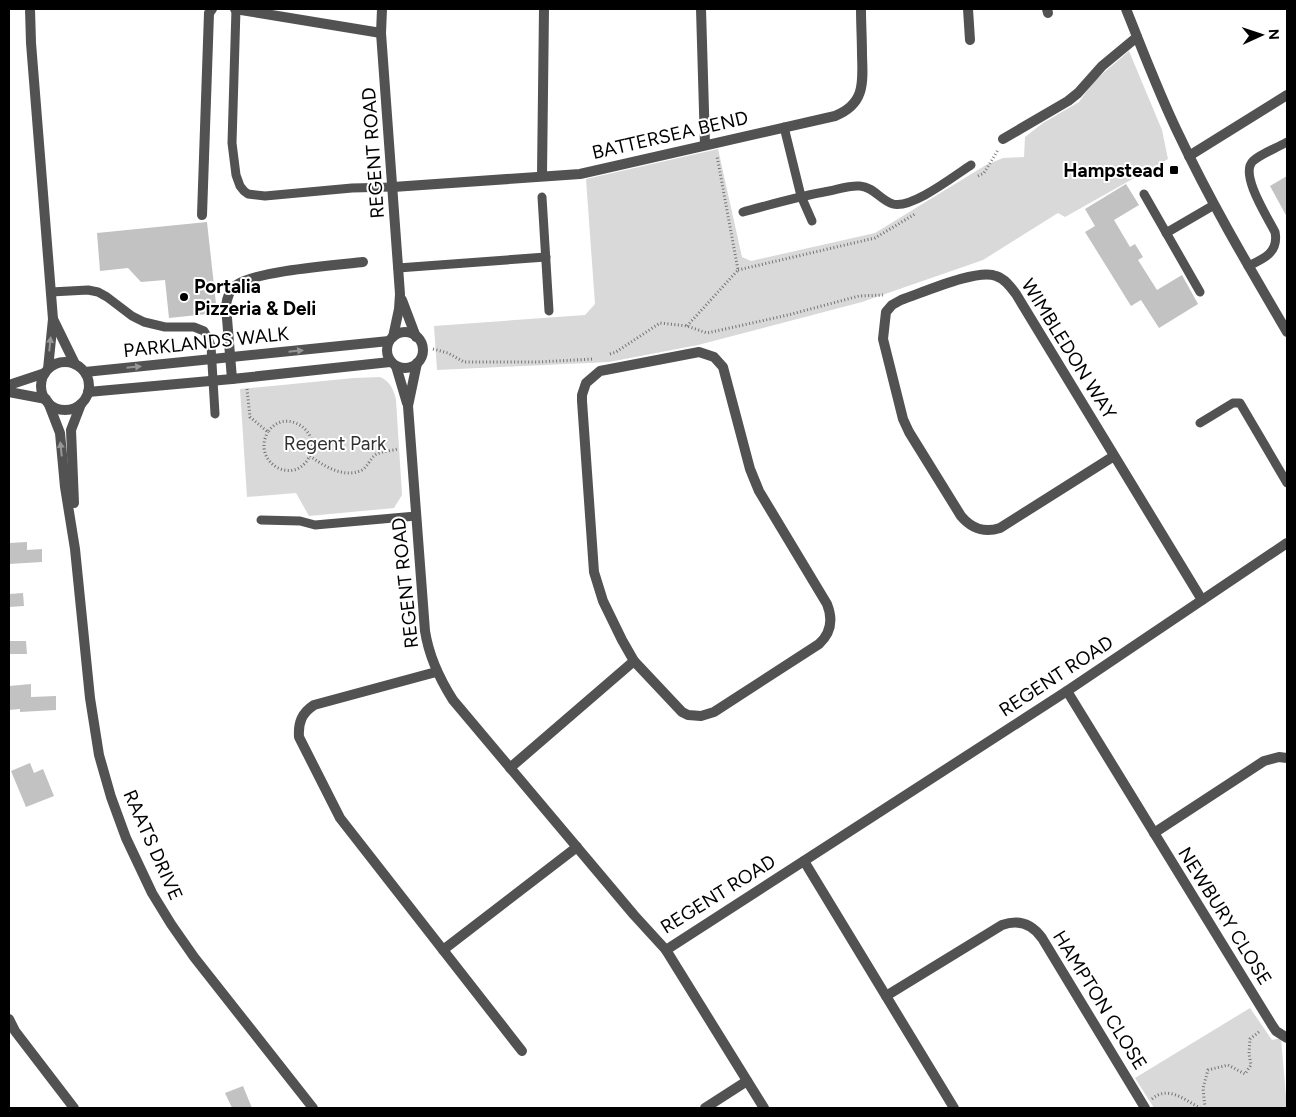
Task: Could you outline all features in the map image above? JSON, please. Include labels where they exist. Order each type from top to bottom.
[{"type":"street","points":[[30,9],[31,43],[53,319],[46,371],[42,386],[47,401]]},
{"type":"street","points":[[202,215],[209,12],[212,9]]},
{"type":"street","points":[[235,9],[382,33]]},
{"type":"street","name":"REGENT ROAD","points":[[382,9],[382,33],[400,294],[399,309],[391,339]]},
{"type":"street","points":[[542,175],[544,9]]},
{"type":"street","points":[[700,9],[710,144]]},
{"type":"street","name":"BATTERSEA BEND","points":[[393,187],[542,175],[580,174],[835,116],[848,109],[858,98],[862,85],[860,9]]},
{"type":"street","points":[[968,9],[970,40]]},
{"type":"street","points":[[1126,9],[1165,104],[1189,156],[1214,205],[1287,332]]},
{"type":"street","points":[[1004,139],[1068,101],[1078,93],[1102,66],[1137,37]]},
{"type":"street","points":[[1189,156],[1287,95]]},
{"type":"street","points":[[232,378],[226,306],[230,290],[237,284],[249,279],[266,275],[363,262]]},
{"type":"street","name":"WIMBLEDON WAY","points":[[892,305],[901,300],[986,273],[996,275],[1006,281],[1016,294],[1202,600]]},
{"type":"street","name":"REGENT ROAD","points":[[400,294],[416,337]]},
{"type":"street","points":[[892,305],[886,312],[883,339],[903,419],[909,432],[961,516],[972,526],[986,530],[1000,528],[1114,456]]},
{"type":"street","points":[[53,319],[75,364]]},
{"type":"street","points":[[405,332],[416,337],[420,342],[422,353],[417,363],[407,368],[393,364],[387,355],[387,348],[391,339],[405,332]]},
{"type":"street","name":"PARKLANDS WALK","points":[[86,372],[391,339]]},
{"type":"street","points":[[691,354],[707,354],[719,361],[723,367],[750,469],[759,491],[827,604],[830,612],[830,628],[819,644],[714,712],[701,716],[688,714],[677,708],[634,661],[602,601],[595,580],[582,395],[586,383],[600,371],[691,354]]},
{"type":"street","points":[[9,385],[46,371],[54,364],[61,362],[75,364],[86,372],[88,378],[88,392],[81,404],[71,409],[65,410],[47,401],[9,392]]},
{"type":"street","name":"REGENT ROAD","points":[[408,406],[417,363]]},
{"type":"street","name":"REGENT ROAD","points":[[393,364],[408,406],[425,631],[436,672],[454,700],[510,768],[666,950],[1067,691],[1287,543]]},
{"type":"street","name":"PARKLANDS WALK","points":[[88,392],[393,364]]},
{"type":"street","name":"RAATS DRIVE","points":[[47,401],[60,433],[65,487],[75,549],[90,698],[99,756],[126,838],[152,893],[171,924],[194,957],[313,1108]]},
{"type":"street","name":"RAATS DRIVE","points":[[75,549],[71,430],[81,404]]},
{"type":"street","points":[[510,768],[634,661]]},
{"type":"street","points":[[436,672],[314,705],[302,716],[298,730],[302,744],[340,818],[522,1052]]},
{"type":"street","name":"NEWBURY CLOSE","points":[[1067,691],[1272,1026],[1287,1038]]},
{"type":"street","points":[[1154,833],[1264,761],[1279,757],[1287,758]]},
{"type":"street","points":[[443,950],[577,847]]},
{"type":"street","points":[[804,861],[954,1108]]},
{"type":"street","name":"HAMPTON CLOSE","points":[[886,996],[1002,924],[1010,922],[1024,923],[1032,926],[1042,938],[1145,1107]]},
{"type":"street","points":[[666,950],[764,1108]]},
{"type":"street","points":[[9,1018],[15,1030],[74,1108]]},
{"type":"street","points":[[705,1108],[747,1081]]},
{"type":"lane","points":[[235,9],[232,143],[236,175],[244,191],[257,196],[352,188],[393,187]]},
{"type":"lane","points":[[784,128],[802,196],[812,221]]},
{"type":"lane","points":[[1248,266],[1271,253],[1276,242],[1275,232],[1250,182],[1249,167],[1254,160],[1287,142]]},
{"type":"lane","points":[[743,212],[802,196],[858,186],[870,189],[887,202],[899,205],[926,194],[971,165]]},
{"type":"lane","points":[[1144,194],[1200,292]]},
{"type":"lane","points":[[542,197],[549,311]]},
{"type":"lane","points":[[1166,233],[1214,205]]},
{"type":"lane","points":[[398,268],[546,257]]},
{"type":"lane","points":[[50,292],[88,290],[98,292],[107,296],[132,316],[144,322],[165,327],[199,329],[207,336],[211,346],[215,414]]},
{"type":"lane","points":[[1200,422],[1233,403],[1240,403],[1287,483]]},
{"type":"lane","points":[[261,520],[300,521],[315,525],[416,516]]},
{"type":"path","points":[[976,178],[984,173],[1004,139]]},
{"type":"path","points":[[710,144],[738,270]]},
{"type":"path","points":[[687,326],[738,270],[875,238],[917,213]]},
{"type":"path","points":[[433,349],[448,353],[464,362],[537,362],[595,359],[616,352],[660,323],[687,326],[707,333],[788,315],[859,296],[877,296],[890,293],[892,305]]},
{"type":"path","points":[[246,386],[250,417],[268,432]]},
{"type":"path","points":[[290,421],[298,423],[309,434],[312,441],[310,456],[300,467],[286,470],[279,469],[267,459],[264,452],[263,444],[268,432],[275,424],[290,421]]},
{"type":"path","points":[[310,456],[324,466],[338,472],[353,472],[361,470],[378,454],[401,448]]},
{"type":"path","points":[[1205,1108],[1203,1088],[1208,1070],[1228,1065],[1245,1074],[1251,1065],[1249,1054],[1250,1040],[1258,1032],[1272,1026]]},
{"type":"path","points":[[1145,1107],[1158,1095],[1170,1093],[1200,1108]]},
{"type":"green space","points":[[1129,51],[1162,130],[1168,159],[1065,217],[1058,213],[983,260],[862,302],[698,345],[609,362],[437,370],[434,326],[585,315],[595,304],[586,179],[718,149],[742,257],[751,261],[875,233],[986,165],[1003,158],[1024,157],[1025,137],[1043,123],[1079,102],[1094,81]]},
{"type":"green space","name":"Regent Park","points":[[380,377],[391,386],[396,400],[402,495],[394,508],[309,516],[296,493],[247,497],[240,389]]},
{"type":"green space","points":[[1250,1008],[1272,1040],[1281,1038],[1287,1108],[1154,1108],[1135,1078]]},
{"type":"building","points":[[1287,176],[1287,217],[1270,186]]},
{"type":"building","points":[[1126,184],[1139,205],[1114,220],[1130,247],[1135,244],[1143,257],[1138,260],[1157,290],[1182,275],[1198,304],[1159,328],[1141,300],[1131,306],[1085,232],[1095,226],[1085,209]]},
{"type":"building","points":[[207,222],[217,313],[169,318],[165,280],[141,282],[128,268],[100,271],[97,233]]},
{"type":"building","points":[[27,542],[27,550],[42,549],[42,562],[9,564],[9,543]]},
{"type":"building","points":[[23,593],[24,606],[9,607],[9,594]]},
{"type":"building","points":[[9,641],[26,641],[27,654],[9,654]]},
{"type":"building","points":[[31,684],[31,697],[56,696],[56,710],[20,712],[20,709],[9,710],[9,686]]},
{"type":"building","points":[[30,763],[34,773],[43,769],[54,796],[26,807],[11,771]]},
{"type":"building","points":[[243,1086],[252,1108],[232,1108],[225,1093]]},
{"type":"place","name":"Hampstead","points":[[1174,170]]},
{"type":"place","name":"Portalia Pizzeria & Deli","points":[[184,297]]}]
